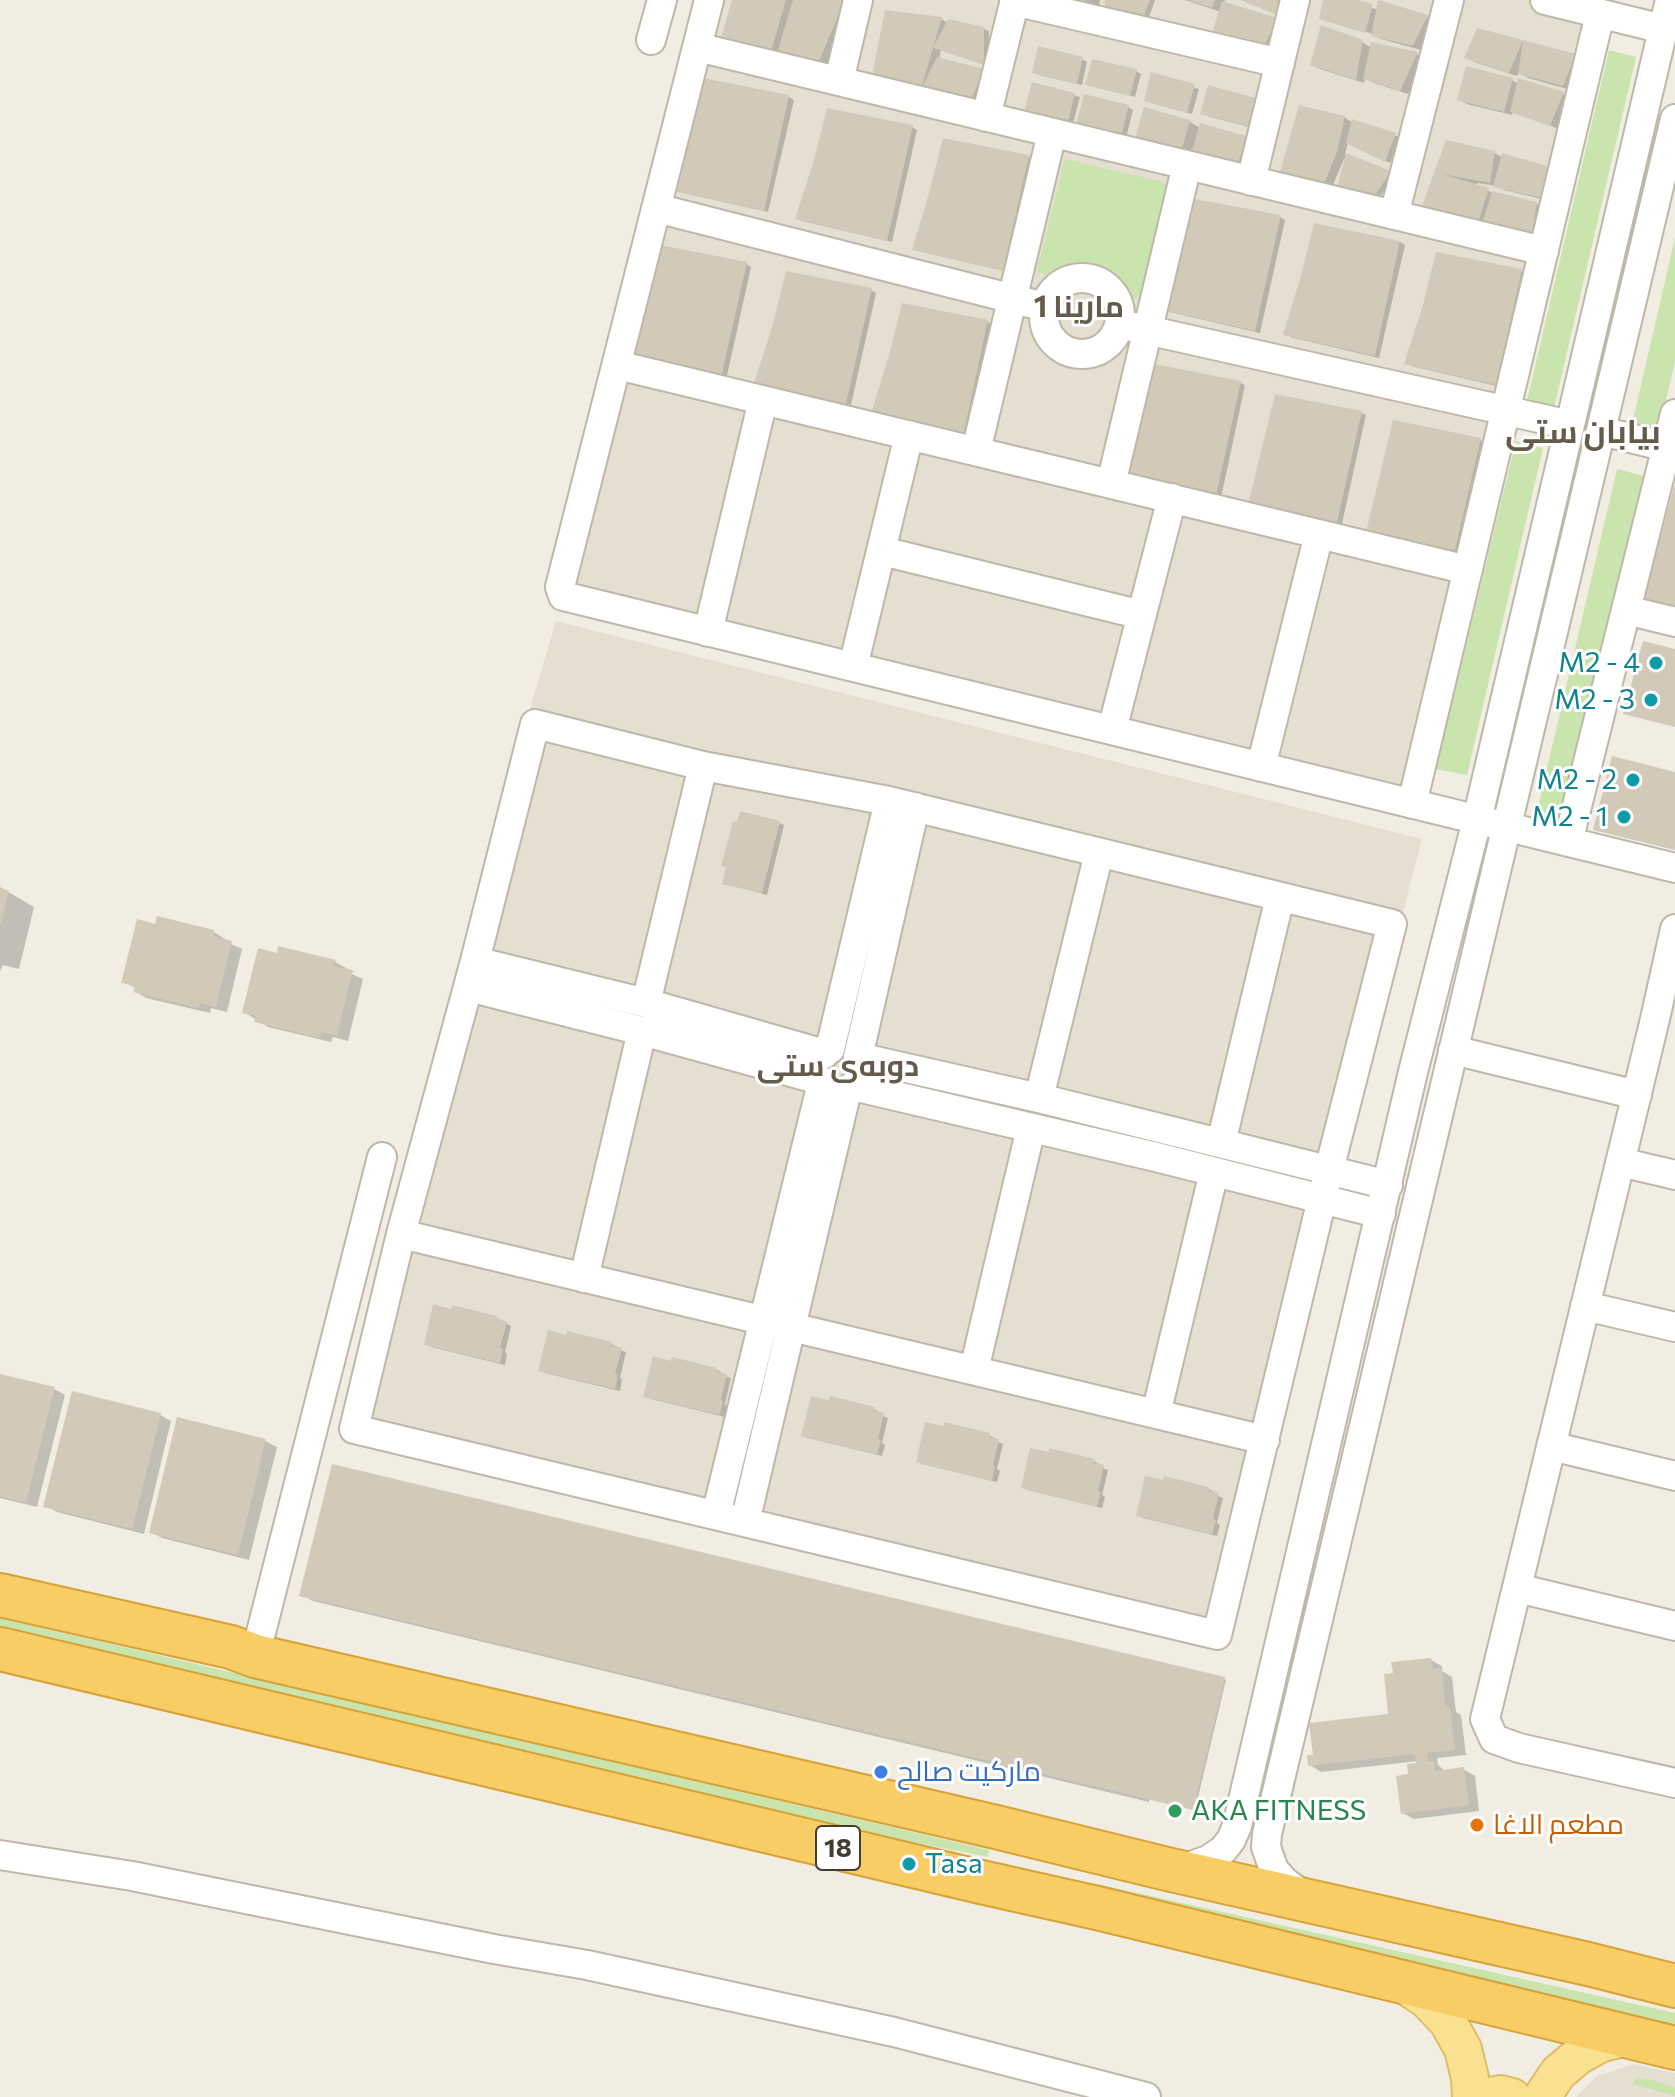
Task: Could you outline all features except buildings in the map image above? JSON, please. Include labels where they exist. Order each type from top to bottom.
[{"type":"highway","name":"18","points":[[0,1595],[1675,1986]]},
{"type":"highway","name":"18","points":[[0,1649],[1675,2048]]},
{"type":"highway","points":[[981,1882],[1011,1872],[1018,1865],[1020,1854],[1017,1845],[996,1827]]},
{"type":"highway","points":[[1097,1908],[1088,1899],[1084,1876],[1097,1858],[1108,1853]]},
{"type":"main road","points":[[1402,1983],[1427,2000],[1448,2022],[1463,2049],[1471,2097]]},
{"type":"main road","points":[[1542,2097],[1558,2073],[1578,2056],[1602,2043],[1628,2037]]},
{"type":"main road","points":[[1486,2097],[1500,2094],[1512,2097]]},
{"type":"street","points":[[651,40],[662,0]]},
{"type":"street","points":[[709,0],[560,590],[565,597],[1675,868]]},
{"type":"street","points":[[839,81],[858,0]]},
{"type":"street","points":[[986,117],[1015,0],[1280,63]]},
{"type":"street","points":[[1251,181],[1295,0]]},
{"type":"street","points":[[1394,215],[1449,0]]},
{"type":"street","points":[[1545,0],[1663,29]]},
{"type":"street","points":[[1167,1869],[1185,1868],[1208,1860],[1223,1850],[1234,1835],[1670,0]]},
{"type":"street","points":[[1412,804],[1600,14]]},
{"type":"street","points":[[697,47],[1544,251]]},
{"type":"street","points":[[1321,1905],[1294,1888],[1274,1870],[1266,1842],[1675,119]]},
{"type":"street","points":[[976,451],[1052,133]]},
{"type":"street","points":[[1111,484],[1133,327],[1187,165]]},
{"type":"street","points":[[656,208],[1045,307]]},
{"type":"street","points":[[1605,276],[1636,283]]},
{"type":"street","points":[[1133,327],[1115,336],[1097,352],[1073,354],[1052,341],[1043,317],[1051,292],[1073,279],[1086,278],[1099,281],[1109,289],[1133,327],[1570,425]]},
{"type":"street","points":[[617,365],[1468,570]]},
{"type":"street","points":[[708,632],[763,400]]},
{"type":"street","points":[[1568,842],[1626,610],[1671,448],[1675,414]]},
{"type":"street","points":[[1601,431],[1671,448]]},
{"type":"street","points":[[853,667],[909,435]]},
{"type":"street","points":[[1112,730],[1172,498]]},
{"type":"street","points":[[1261,767],[1319,534]]},
{"type":"street","points":[[882,551],[1142,615]]},
{"type":"street","points":[[1626,610],[1675,622]]},
{"type":"street","points":[[535,724],[703,766],[902,804],[1392,924],[1217,1635],[354,1429],[401,1234],[472,974],[535,724]]},
{"type":"street","points":[[646,1003],[703,766]]},
{"type":"street","points":[[472,974],[646,1003],[833,1074],[860,1076],[858,1057],[902,804]]},
{"type":"street","points":[[716,1515],[763,1320],[833,1074],[902,804]]},
{"type":"street","points":[[1039,1098],[1099,853]]},
{"type":"street","points":[[1221,1143],[1280,897]]},
{"type":"street","points":[[1675,929],[1665,1021],[1637,1095],[1485,1719],[1494,1739],[1519,1748],[1675,1783]]},
{"type":"street","points":[[472,974],[642,1031],[833,1074],[1031,1128],[1381,1214]]},
{"type":"street","points":[[584,1278],[642,1031]]},
{"type":"street","points":[[1453,1050],[1637,1095]]},
{"type":"street","points":[[858,1057],[1039,1098],[1388,1185]]},
{"type":"street","points":[[1413,1072],[1446,1079]]},
{"type":"street","points":[[745,1522],[791,1327],[833,1074]]},
{"type":"street","points":[[974,1370],[1031,1128]]},
{"type":"street","points":[[1156,1157],[1162,1129]]},
{"type":"street","points":[[255,1656],[382,1157]]},
{"type":"street","points":[[1620,1162],[1675,1175]]},
{"type":"street","points":[[1156,1414],[1214,1172]]},
{"type":"street","points":[[401,1234],[1265,1440]]},
{"type":"street","points":[[1585,1306],[1675,1327]]},
{"type":"street","points":[[1551,1446],[1675,1476]]},
{"type":"street","points":[[1517,1588],[1675,1626]]},
{"type":"street","points":[[1234,1835],[1266,1842]]},
{"type":"street","points":[[0,1855],[132,1876],[587,1965],[894,2032],[1146,2097]]},
{"type":"shaded area","points":[[711,0],[1543,0],[1600,14],[1412,804],[565,597]]},
{"type":"shaded area","points":[[556,621],[1422,839],[1217,1635],[340,1440],[462,986],[529,712]]},
{"type":"shaded area","points":[[1634,2064],[1675,2073],[1675,2097],[1576,2097],[1597,2076]]},
{"type":"green space","points":[[1609,50],[1636,57],[1553,412],[1526,405]]},
{"type":"green space","points":[[1065,159],[1167,183],[1140,294],[1135,299],[1129,297],[1118,277],[1109,269],[1093,262],[1062,265],[1045,275],[1037,271]]},
{"type":"green space","points":[[1675,238],[1675,362],[1659,430],[1632,424]]},
{"type":"green space","points":[[1516,441],[1543,448],[1467,775],[1436,769]]},
{"type":"green space","points":[[1617,469],[1644,476],[1561,831],[1534,824]]},
{"type":"green space","points":[[0,1618],[989,1850],[988,1857],[723,1805],[0,1636]]},
{"type":"green space","points":[[1093,1883],[1675,2013],[1675,2029],[1092,1892]]},
{"type":"green space","points":[[1635,2078],[1675,2087],[1675,2096],[1633,2084]]},
{"type":"place","name":"M2 - 4","points":[[1656,663]]},
{"type":"place","name":"M2 - 3","points":[[1651,700]]},
{"type":"place","name":"M2 - 2","points":[[1633,780]]},
{"type":"place","name":"M2 - 1","points":[[1624,817]]},
{"type":"place","name":"ماركيت صالح","points":[[881,1772]]},
{"type":"place","name":"AKA FITNESS","points":[[1175,1811]]},
{"type":"place","name":"مطعم الاغا","points":[[1477,1825]]},
{"type":"place","name":"Tasa","points":[[909,1864]]},
{"type":"district","name":"مارینا 1","points":[[1079,307]]},
{"type":"district","name":"بیابان ستی","points":[[1583,432]]},
{"type":"district","name":"دوبه‌ی ستی","points":[[838,1066]]}]
